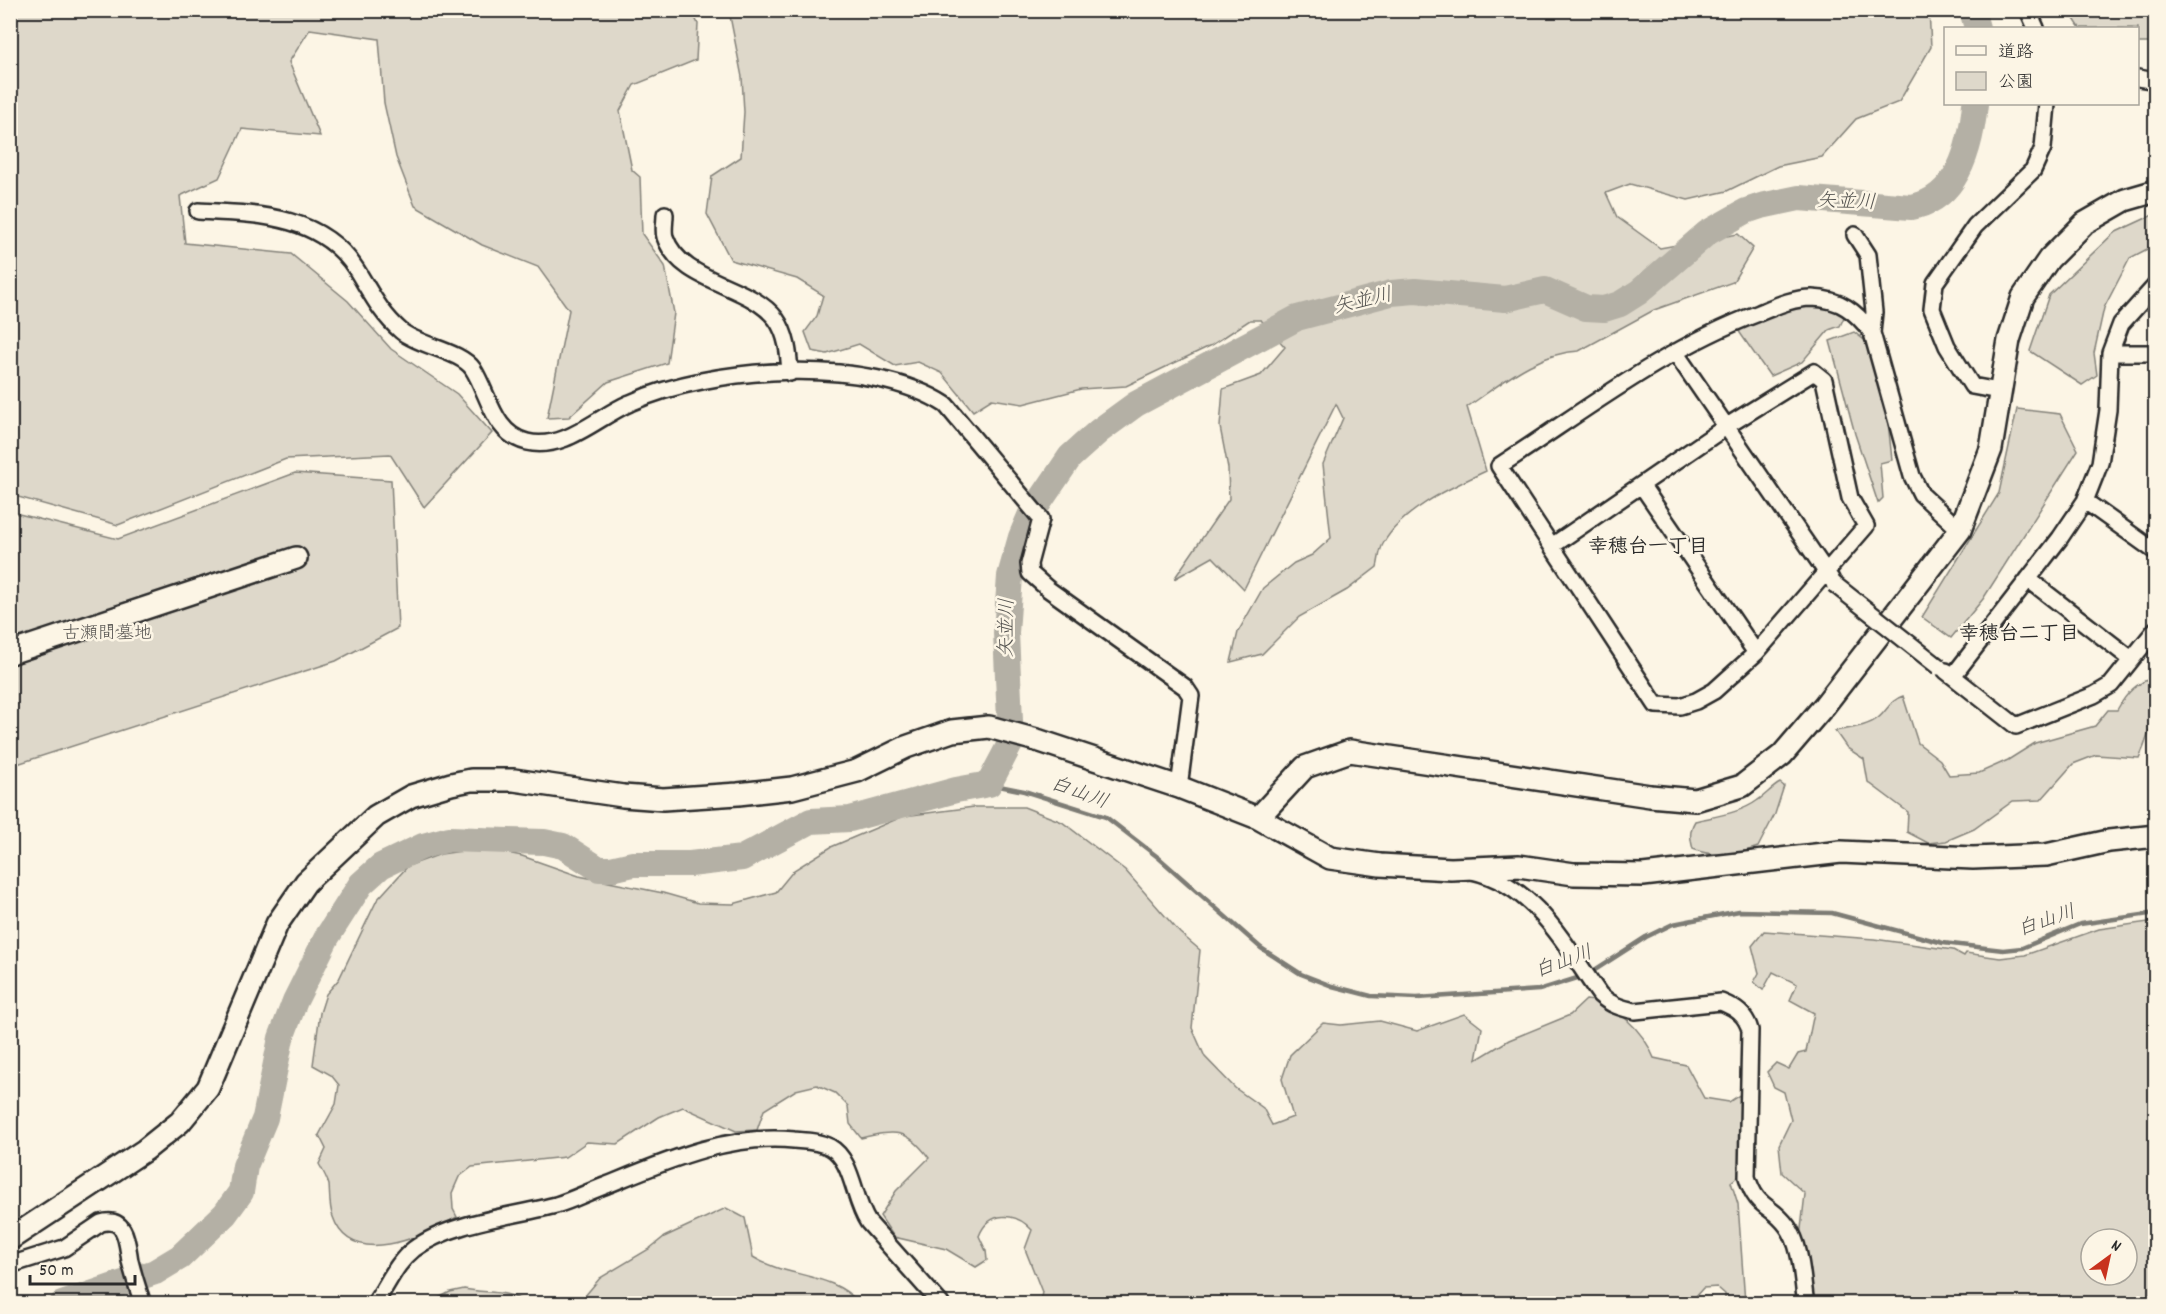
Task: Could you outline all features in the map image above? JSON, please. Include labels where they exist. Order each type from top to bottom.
[{"type":"main road","points":[[1258,818],[1305,767],[1350,751],[1650,796],[1695,800],[1742,786],[1758,776],[1782,755],[1824,706],[1960,530],[1991,449],[2009,340],[2023,297],[2049,259],[2085,223],[2126,200],[2156,191]]},
{"type":"main road","points":[[10,653],[296,558]]},
{"type":"main road","points":[[10,1239],[145,1150],[180,1122],[208,1088],[268,944],[288,906],[320,868],[376,816],[430,788],[471,780],[514,780],[623,796],[663,799],[792,788],[857,771],[906,747],[952,731],[989,727],[1040,741],[1179,787],[1258,818],[1330,858],[1380,866],[1451,868],[1519,866],[1574,874],[1643,875],[1841,852],[1973,858],[2046,855],[2109,841],[2156,836]]},
{"type":"street","points":[[2028,10],[2036,27]]},
{"type":"street","points":[[2139,78],[2156,81]]},
{"type":"street","points":[[1999,391],[1972,386],[1947,346],[1932,309],[1935,283],[1975,226],[2033,170],[2043,148],[2047,105]]},
{"type":"street","points":[[198,211],[264,214],[302,224],[340,249],[381,310],[402,331],[463,359],[472,367],[504,429],[524,442],[542,445],[560,441],[631,402],[728,375],[841,372],[886,381],[934,397],[946,405],[1041,519],[1029,564],[1030,573],[1048,589],[1185,687],[1191,696],[1179,787]]},
{"type":"street","points":[[665,214],[664,235],[671,250],[704,275],[766,309],[777,320],[789,355],[790,373]]},
{"type":"street","points":[[1855,235],[1868,255],[1874,312],[1872,333]]},
{"type":"street","points":[[1953,676],[2085,501],[2100,463],[2108,410],[2110,353],[2121,324],[2156,285]]},
{"type":"street","points":[[1552,546],[1728,426],[1814,372],[1824,380],[1850,498],[1866,526],[1830,578],[1756,653],[1714,691],[1696,701],[1680,706],[1656,705],[1499,466],[1675,352],[1726,325],[1789,301],[1810,298],[1832,300],[1859,315],[1872,333],[1912,476],[1921,494],[1960,530]]},
{"type":"street","points":[[1675,352],[1728,426],[1830,578],[2016,726],[2094,695],[2111,685],[2156,629]]},
{"type":"street","points":[[2110,353],[2156,353]]},
{"type":"street","points":[[1642,486],[1756,653]]},
{"type":"street","points":[[2085,501],[2156,552]]},
{"type":"street","points":[[2028,579],[2131,659]]},
{"type":"street","points":[[1451,868],[1475,872],[1500,881],[1530,900],[1608,1002],[1635,1011],[1721,1002],[1732,1006],[1746,1018],[1750,1030],[1747,1177],[1753,1197],[1789,1228],[1797,1252],[1806,1304]]},
{"type":"street","points":[[374,1304],[404,1259],[421,1245],[448,1233],[502,1216],[558,1204],[679,1157],[747,1139],[770,1138],[822,1144],[836,1151],[849,1170],[858,1207],[868,1222],[941,1304]]},
{"type":"street","points":[[10,1265],[64,1248],[101,1222],[108,1221],[117,1224],[127,1236],[140,1297]]},
{"type":"green space","points":[[1929,10],[1931,47],[1899,102],[1856,119],[1822,157],[1778,166],[1727,191],[1688,200],[1630,184],[1606,193],[1617,217],[1660,248],[1738,234],[1753,248],[1733,282],[1654,310],[1579,351],[1548,357],[1520,371],[1467,407],[1486,471],[1443,492],[1402,520],[1383,544],[1377,567],[1347,590],[1299,617],[1262,654],[1231,662],[1238,632],[1263,588],[1294,563],[1312,555],[1331,538],[1323,464],[1343,418],[1336,404],[1244,589],[1213,557],[1174,579],[1229,499],[1228,468],[1220,427],[1223,389],[1261,375],[1285,347],[1261,320],[1250,320],[1212,345],[1126,386],[1081,389],[1023,404],[992,399],[973,411],[942,373],[918,362],[895,366],[859,344],[827,354],[812,351],[805,332],[817,316],[823,295],[797,279],[731,260],[707,214],[712,176],[741,157],[744,112],[742,77],[729,11]]},
{"type":"green space","points":[[10,11],[692,11],[698,24],[696,60],[634,85],[620,111],[632,170],[640,177],[642,234],[665,266],[674,313],[667,363],[608,382],[569,417],[547,418],[569,310],[538,267],[482,245],[415,206],[396,157],[384,103],[379,39],[310,29],[289,62],[320,136],[242,129],[219,178],[180,196],[185,243],[291,254],[348,301],[391,349],[457,394],[492,433],[424,507],[390,454],[286,459],[118,525],[11,495]]},
{"type":"green space","points":[[2069,11],[2155,11],[2155,43],[2139,43],[2139,27],[2079,27]]},
{"type":"green space","points":[[2155,214],[2155,245],[2130,258],[2104,308],[2094,353],[2097,375],[2082,385],[2030,351],[2049,295],[2114,233]]},
{"type":"green space","points":[[1791,295],[1845,315],[1840,326],[1829,330],[1802,362],[1770,376],[1740,333],[1737,320]]},
{"type":"green space","points":[[1854,332],[1868,343],[1888,422],[1892,460],[1880,463],[1883,498],[1878,503],[1855,434],[1830,341]]},
{"type":"green space","points":[[2017,409],[2060,414],[2078,450],[1983,599],[1951,638],[1922,617],[1999,493]]},
{"type":"green space","name":"古瀬間墓地","points":[[295,473],[391,480],[398,628],[336,661],[11,766],[11,512],[118,539]]},
{"type":"green space","points":[[2155,677],[2152,718],[2139,758],[2096,755],[2073,764],[2041,800],[2013,801],[1974,829],[1946,841],[1928,843],[1907,832],[1908,812],[1868,782],[1864,759],[1847,748],[1835,731],[1858,727],[1874,721],[1895,700],[1903,696],[1918,743],[1940,760],[1949,775],[1979,773],[2008,760],[2035,743],[2095,726],[2108,710],[2117,710],[2133,689],[2142,682]]},
{"type":"green space","points":[[1780,783],[1784,786],[1775,814],[1758,847],[1726,854],[1709,854],[1693,849],[1691,835],[1695,821],[1744,808]]},
{"type":"green space","points":[[974,807],[1024,807],[1062,822],[1125,870],[1180,933],[1200,950],[1192,1028],[1205,1057],[1235,1088],[1263,1108],[1272,1125],[1293,1117],[1282,1079],[1290,1055],[1323,1023],[1341,1025],[1380,1021],[1417,1031],[1464,1014],[1482,1028],[1476,1060],[1509,1040],[1570,1015],[1586,1000],[1597,1002],[1618,1012],[1636,1029],[1654,1058],[1686,1065],[1704,1098],[1729,1102],[1741,1094],[1741,1174],[1731,1182],[1738,1204],[1745,1303],[1725,1303],[1725,1294],[1717,1287],[1703,1288],[1689,1304],[1040,1303],[1042,1292],[1025,1249],[1032,1230],[1018,1220],[1003,1216],[989,1222],[983,1228],[979,1236],[986,1251],[987,1260],[976,1267],[946,1249],[894,1237],[880,1216],[896,1191],[929,1158],[907,1136],[892,1133],[861,1138],[850,1124],[848,1106],[835,1093],[817,1085],[796,1090],[764,1110],[757,1130],[736,1131],[683,1107],[659,1117],[618,1144],[587,1142],[565,1157],[472,1167],[459,1177],[452,1193],[453,1209],[457,1217],[408,1239],[389,1244],[371,1245],[355,1242],[342,1233],[333,1217],[329,1185],[319,1164],[326,1149],[319,1135],[336,1104],[339,1085],[331,1075],[313,1065],[320,1013],[326,994],[339,979],[377,900],[408,866],[441,854],[483,848],[522,856],[579,876],[663,893],[698,903],[733,904],[776,892],[794,870],[831,847],[904,816]]},
{"type":"green space","points":[[2155,921],[2155,1303],[1816,1303],[1811,1297],[1799,1246],[1805,1194],[1782,1173],[1779,1145],[1791,1120],[1784,1092],[1774,1087],[1767,1072],[1776,1063],[1789,1069],[1798,1054],[1806,1052],[1814,1013],[1790,1000],[1797,984],[1773,972],[1763,990],[1754,982],[1759,973],[1752,946],[1764,931],[1874,939],[1953,950],[1964,956],[1966,953],[2000,958],[2025,955],[2099,929]]},
{"type":"green space","points":[[726,1208],[745,1218],[753,1257],[780,1269],[823,1280],[848,1293],[859,1303],[579,1303],[600,1278],[649,1249],[664,1237]]},
{"type":"green space","points":[[464,1289],[504,1294],[526,1303],[429,1303],[450,1292]]},
{"type":"waterway","name":"矢並川","points":[[1972,10],[1977,27]]},
{"type":"waterway","name":"矢並川","points":[[62,1304],[155,1272],[180,1257],[225,1214],[241,1192],[245,1166],[265,1118],[281,1038],[295,1001],[327,937],[361,884],[381,866],[423,846],[449,839],[544,842],[563,846],[599,869],[633,864],[690,864],[742,858],[811,821],[850,819],[956,790],[989,784],[1011,742],[1006,633],[1010,576],[1021,537],[1030,516],[1070,457],[1099,431],[1136,404],[1297,318],[1391,293],[1415,291],[1505,299],[1545,290],[1586,308],[1604,309],[1620,304],[1639,292],[1707,233],[1746,211],[1761,206],[1799,198],[1911,207],[1927,202],[1941,193],[1960,168],[1970,136],[1975,105]]},
{"type":"waterway","name":"白山川","points":[[989,784],[1024,791],[1106,817],[1159,858],[1261,948],[1301,974],[1332,986],[1371,996],[1417,998],[1539,990],[1587,975],[1646,937],[1673,924],[1739,911],[1832,913],[1943,943],[2003,950],[2022,948],[2080,924],[2156,913]]},
{"type":"district","name":"幸穂台一丁目","points":[[1648,548]]},
{"type":"district","name":"幸穂台二丁目","points":[[2019,635]]}]
